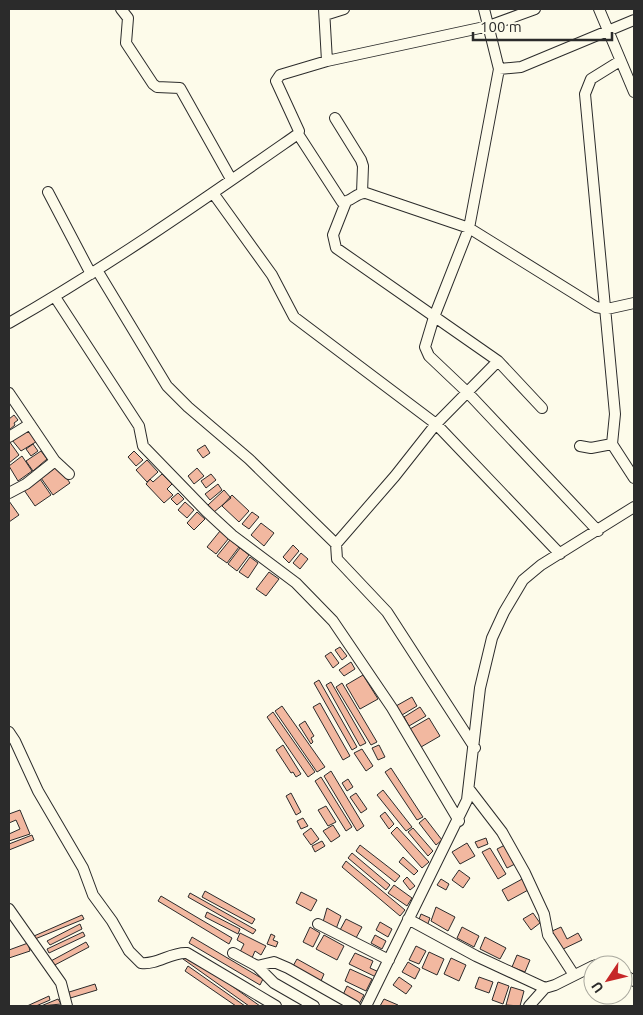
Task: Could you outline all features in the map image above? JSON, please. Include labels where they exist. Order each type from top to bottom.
[{"type":"street","points":[[121,9],[128,18],[126,43],[153,84],[157,87],[180,88],[231,179]]},
{"type":"street","points":[[327,61],[324,12],[344,9]]},
{"type":"street","points":[[484,9],[500,69],[469,228],[434,317],[426,341],[426,352],[468,393],[598,530]]},
{"type":"street","points":[[346,202],[338,200],[298,134],[299,131],[276,81],[277,77],[327,61],[489,26],[535,9]]},
{"type":"street","points":[[599,9],[634,92]]},
{"type":"street","points":[[500,69],[515,69],[634,20]]},
{"type":"street","points":[[620,61],[591,79],[585,94],[607,309],[615,414],[612,444],[634,478]]},
{"type":"street","points":[[335,118],[361,160],[363,166],[362,193]]},
{"type":"street","points":[[9,323],[94,272],[298,134]]},
{"type":"street","points":[[48,192],[94,272],[167,386],[188,407],[249,459],[336,544],[337,559],[387,612],[475,748]]},
{"type":"street","points":[[213,193],[272,275],[294,317],[436,424],[560,554]]},
{"type":"street","points":[[542,408],[498,361],[336,248],[333,235],[346,202],[362,193],[469,228],[596,306],[607,309],[634,303]]},
{"type":"street","points":[[55,297],[139,426],[143,446],[232,535],[296,583],[320,605],[333,621],[363,662],[392,708],[459,821]]},
{"type":"street","points":[[336,544],[395,476],[436,424],[498,361]]},
{"type":"street","points":[[9,393],[55,461],[69,474]]},
{"type":"street","points":[[9,437],[30,424]]},
{"type":"street","points":[[580,446],[591,448],[612,444]]},
{"type":"street","points":[[9,493],[26,484],[55,461]]},
{"type":"street","points":[[366,1006],[408,919],[459,821],[467,800],[475,748],[480,688],[492,638],[523,580],[634,507]]},
{"type":"street","points":[[9,732],[16,740],[38,791],[83,868],[93,895],[112,921],[129,951],[141,963],[154,963],[172,954],[187,953],[276,1006]]},
{"type":"street","points":[[469,789],[502,832],[544,914],[548,935],[574,975]]},
{"type":"street","points":[[9,909],[61,983],[67,1006]]},
{"type":"street","points":[[408,919],[476,956],[545,988]]},
{"type":"street","points":[[318,924],[389,960]]},
{"type":"street","points":[[232,954],[257,966],[274,983],[314,1006]]},
{"type":"street","points":[[257,966],[274,962],[354,1006]]},
{"type":"street","points":[[529,1006],[545,988],[583,970]]},
{"type":"building","points":[[14,415],[18,420],[9,430],[9,419]]},
{"type":"building","points":[[31,429],[39,440],[21,451],[12,440],[25,430]]},
{"type":"building","points":[[9,441],[19,455],[9,463]]},
{"type":"building","points":[[33,444],[38,451],[31,456],[26,449]]},
{"type":"building","points":[[205,445],[210,453],[203,458],[197,450]]},
{"type":"building","points":[[41,451],[47,459],[33,471],[26,461]]},
{"type":"building","points":[[134,451],[143,460],[136,466],[128,457]]},
{"type":"building","points":[[22,456],[32,471],[18,481],[9,466]]},
{"type":"building","points":[[147,460],[158,472],[147,482],[136,470]]},
{"type":"building","points":[[58,466],[70,483],[53,495],[41,478]]},
{"type":"building","points":[[197,468],[204,476],[194,484],[188,476]]},
{"type":"building","points":[[162,474],[172,484],[167,489],[173,495],[164,503],[146,484],[150,479],[153,482]]},
{"type":"building","points":[[211,474],[216,480],[206,488],[201,481]]},
{"type":"building","points":[[40,479],[51,495],[35,506],[24,490]]},
{"type":"building","points":[[218,484],[222,490],[210,500],[205,494]]},
{"type":"building","points":[[224,490],[231,498],[214,512],[208,505]]},
{"type":"building","points":[[178,493],[184,499],[177,505],[171,499]]},
{"type":"building","points":[[232,495],[249,511],[239,522],[222,506]]},
{"type":"building","points":[[9,501],[19,515],[9,522]]},
{"type":"building","points":[[185,502],[194,510],[187,518],[178,510]]},
{"type":"building","points":[[197,512],[205,519],[194,530],[187,523]]},
{"type":"building","points":[[252,512],[259,517],[249,529],[242,524]]},
{"type":"building","points":[[261,523],[274,533],[264,546],[251,535]]},
{"type":"building","points":[[220,531],[229,538],[216,554],[207,547]]},
{"type":"building","points":[[230,540],[239,547],[227,563],[217,556]]},
{"type":"building","points":[[293,545],[299,551],[289,563],[283,557]]},
{"type":"building","points":[[240,548],[249,555],[237,571],[228,564]]},
{"type":"building","points":[[301,553],[308,559],[300,569],[293,563]]},
{"type":"building","points":[[250,557],[258,563],[248,578],[239,572]]},
{"type":"building","points":[[269,572],[279,579],[266,596],[256,589]]},
{"type":"building","points":[[340,647],[347,656],[342,660],[335,650]]},
{"type":"building","points":[[331,652],[339,663],[333,668],[325,656]]},
{"type":"building","points":[[351,662],[355,669],[344,676],[339,670]]},
{"type":"building","points":[[363,675],[378,699],[360,709],[346,685]]},
{"type":"building","points":[[319,680],[357,747],[352,750],[314,683]]},
{"type":"building","points":[[331,682],[366,743],[360,746],[326,685]]},
{"type":"building","points":[[342,683],[377,742],[371,745],[336,687]]},
{"type":"building","points":[[412,697],[417,706],[402,715],[396,706]]},
{"type":"building","points":[[320,703],[350,756],[343,760],[313,707]]},
{"type":"building","points":[[282,706],[325,767],[317,772],[275,711]]},
{"type":"building","points":[[420,707],[426,716],[409,726],[404,717]]},
{"type":"building","points":[[273,712],[315,772],[308,777],[267,717]]},
{"type":"building","points":[[429,718],[440,736],[421,747],[410,729]]},
{"type":"building","points":[[305,721],[314,736],[311,738],[313,742],[311,744],[299,725]]},
{"type":"building","points":[[283,745],[301,774],[296,777],[293,772],[291,773],[276,750]]},
{"type":"building","points":[[379,745],[385,757],[378,760],[372,748]]},
{"type":"building","points":[[362,749],[373,766],[366,771],[354,753]]},
{"type":"building","points":[[391,768],[423,817],[417,820],[385,772]]},
{"type":"building","points":[[331,771],[364,826],[357,831],[324,776]]},
{"type":"building","points":[[321,777],[352,827],[346,831],[315,781]]},
{"type":"building","points":[[348,779],[353,787],[347,791],[342,783]]},
{"type":"building","points":[[383,790],[412,827],[406,831],[377,795]]},
{"type":"building","points":[[291,793],[301,812],[296,815],[286,796]]},
{"type":"building","points":[[356,793],[367,809],[361,813],[350,797]]},
{"type":"building","points":[[326,806],[336,822],[328,826],[318,810]]},
{"type":"building","points":[[20,810],[30,834],[9,841],[9,834],[20,829],[16,820],[9,823],[9,814]]},
{"type":"building","points":[[385,812],[394,824],[389,829],[380,816]]},
{"type":"building","points":[[303,818],[308,826],[301,829],[297,821]]},
{"type":"building","points":[[425,818],[442,840],[436,845],[419,823]]},
{"type":"building","points":[[333,825],[340,836],[331,842],[323,831]]},
{"type":"building","points":[[397,827],[429,862],[422,868],[391,833]]},
{"type":"building","points":[[311,828],[319,839],[311,845],[303,834]]},
{"type":"building","points":[[413,828],[433,851],[428,856],[408,832]]},
{"type":"building","points":[[32,835],[34,840],[9,850],[9,844]]},
{"type":"building","points":[[486,838],[488,844],[478,848],[475,842]]},
{"type":"building","points":[[322,841],[325,846],[315,852],[312,846]]},
{"type":"building","points":[[467,843],[475,856],[460,864],[452,852]]},
{"type":"building","points":[[507,844],[517,863],[507,868],[497,849]]},
{"type":"building","points":[[360,845],[400,876],[395,882],[356,851]]},
{"type":"building","points":[[490,848],[506,874],[498,879],[482,852]]},
{"type":"building","points":[[352,853],[390,885],[386,890],[348,858]]},
{"type":"building","points":[[403,857],[418,871],[414,875],[399,862]]},
{"type":"building","points":[[346,861],[405,910],[400,916],[342,867]]},
{"type":"building","points":[[459,870],[470,878],[463,888],[452,880]]},
{"type":"building","points":[[407,877],[415,886],[410,890],[403,881]]},
{"type":"building","points":[[524,878],[530,889],[508,901],[502,890]]},
{"type":"building","points":[[441,879],[449,884],[446,890],[437,885]]},
{"type":"building","points":[[394,885],[412,898],[407,906],[388,893]]},
{"type":"building","points":[[205,891],[255,919],[252,924],[202,897]]},
{"type":"building","points":[[301,892],[317,900],[311,911],[296,903]]},
{"type":"building","points":[[190,893],[256,930],[253,934],[188,897]]},
{"type":"building","points":[[161,896],[232,938],[229,944],[158,901]]},
{"type":"building","points":[[436,907],[455,917],[448,931],[431,921]]},
{"type":"building","points":[[327,908],[341,916],[336,929],[323,922]]},
{"type":"building","points":[[207,912],[240,929],[238,934],[205,917]]},
{"type":"building","points":[[533,913],[540,923],[531,930],[523,919]]},
{"type":"building","points":[[421,914],[430,918],[427,926],[418,922]]},
{"type":"building","points":[[82,915],[84,919],[35,939],[34,936]]},
{"type":"building","points":[[346,919],[362,927],[356,938],[340,930]]},
{"type":"building","points":[[380,922],[392,929],[388,937],[376,930]]},
{"type":"building","points":[[80,924],[82,929],[50,945],[47,941]]},
{"type":"building","points":[[310,927],[320,933],[313,947],[303,942]]},
{"type":"building","points":[[462,927],[479,936],[474,947],[457,938]]},
{"type":"building","points":[[561,927],[567,939],[578,933],[582,940],[559,951],[550,932]]},
{"type":"building","points":[[83,932],[85,936],[49,953],[47,949]]},
{"type":"building","points":[[240,933],[266,946],[261,955],[255,951],[252,958],[240,952],[244,944],[237,940]]},
{"type":"building","points":[[271,934],[275,936],[273,940],[278,942],[276,947],[267,944]]},
{"type":"building","points":[[324,935],[344,946],[337,960],[316,949]]},
{"type":"building","points":[[375,935],[386,941],[382,949],[371,943]]},
{"type":"building","points":[[192,937],[263,979],[260,985],[189,943]]},
{"type":"building","points":[[485,937],[506,948],[500,959],[480,949]]},
{"type":"building","points":[[86,942],[89,947],[51,967],[49,962]]},
{"type":"building","points":[[28,943],[30,951],[9,958],[9,950]]},
{"type":"building","points":[[416,946],[426,951],[419,964],[409,960]]},
{"type":"building","points":[[429,952],[444,959],[437,975],[422,968]]},
{"type":"building","points":[[355,953],[373,961],[370,968],[379,972],[376,977],[349,964]]},
{"type":"building","points":[[187,954],[260,1006],[249,1006],[183,959]]},
{"type":"building","points":[[517,955],[530,960],[525,972],[512,967]]},
{"type":"building","points":[[451,958],[466,965],[459,981],[444,974]]},
{"type":"building","points":[[297,959],[324,974],[321,981],[293,966]]},
{"type":"building","points":[[408,962],[420,969],[415,979],[402,972]]},
{"type":"building","points":[[188,966],[245,1006],[236,1006],[185,971]]},
{"type":"building","points":[[350,969],[372,979],[366,991],[345,981]]},
{"type":"building","points":[[399,977],[412,986],[406,994],[393,985]]},
{"type":"building","points":[[479,977],[493,982],[489,993],[475,988]]},
{"type":"building","points":[[498,982],[509,986],[503,1004],[492,1000]]},
{"type":"building","points":[[95,984],[97,990],[67,999],[66,993]]},
{"type":"building","points":[[347,986],[364,995],[358,1006],[342,997]]},
{"type":"building","points":[[511,987],[524,991],[520,1006],[506,1005]]},
{"type":"building","points":[[49,996],[50,1000],[36,1006],[27,1006]]},
{"type":"building","points":[[58,999],[61,1004],[41,1006]]},
{"type":"building","points":[[384,999],[398,1005],[398,1006],[380,1006]]}]
